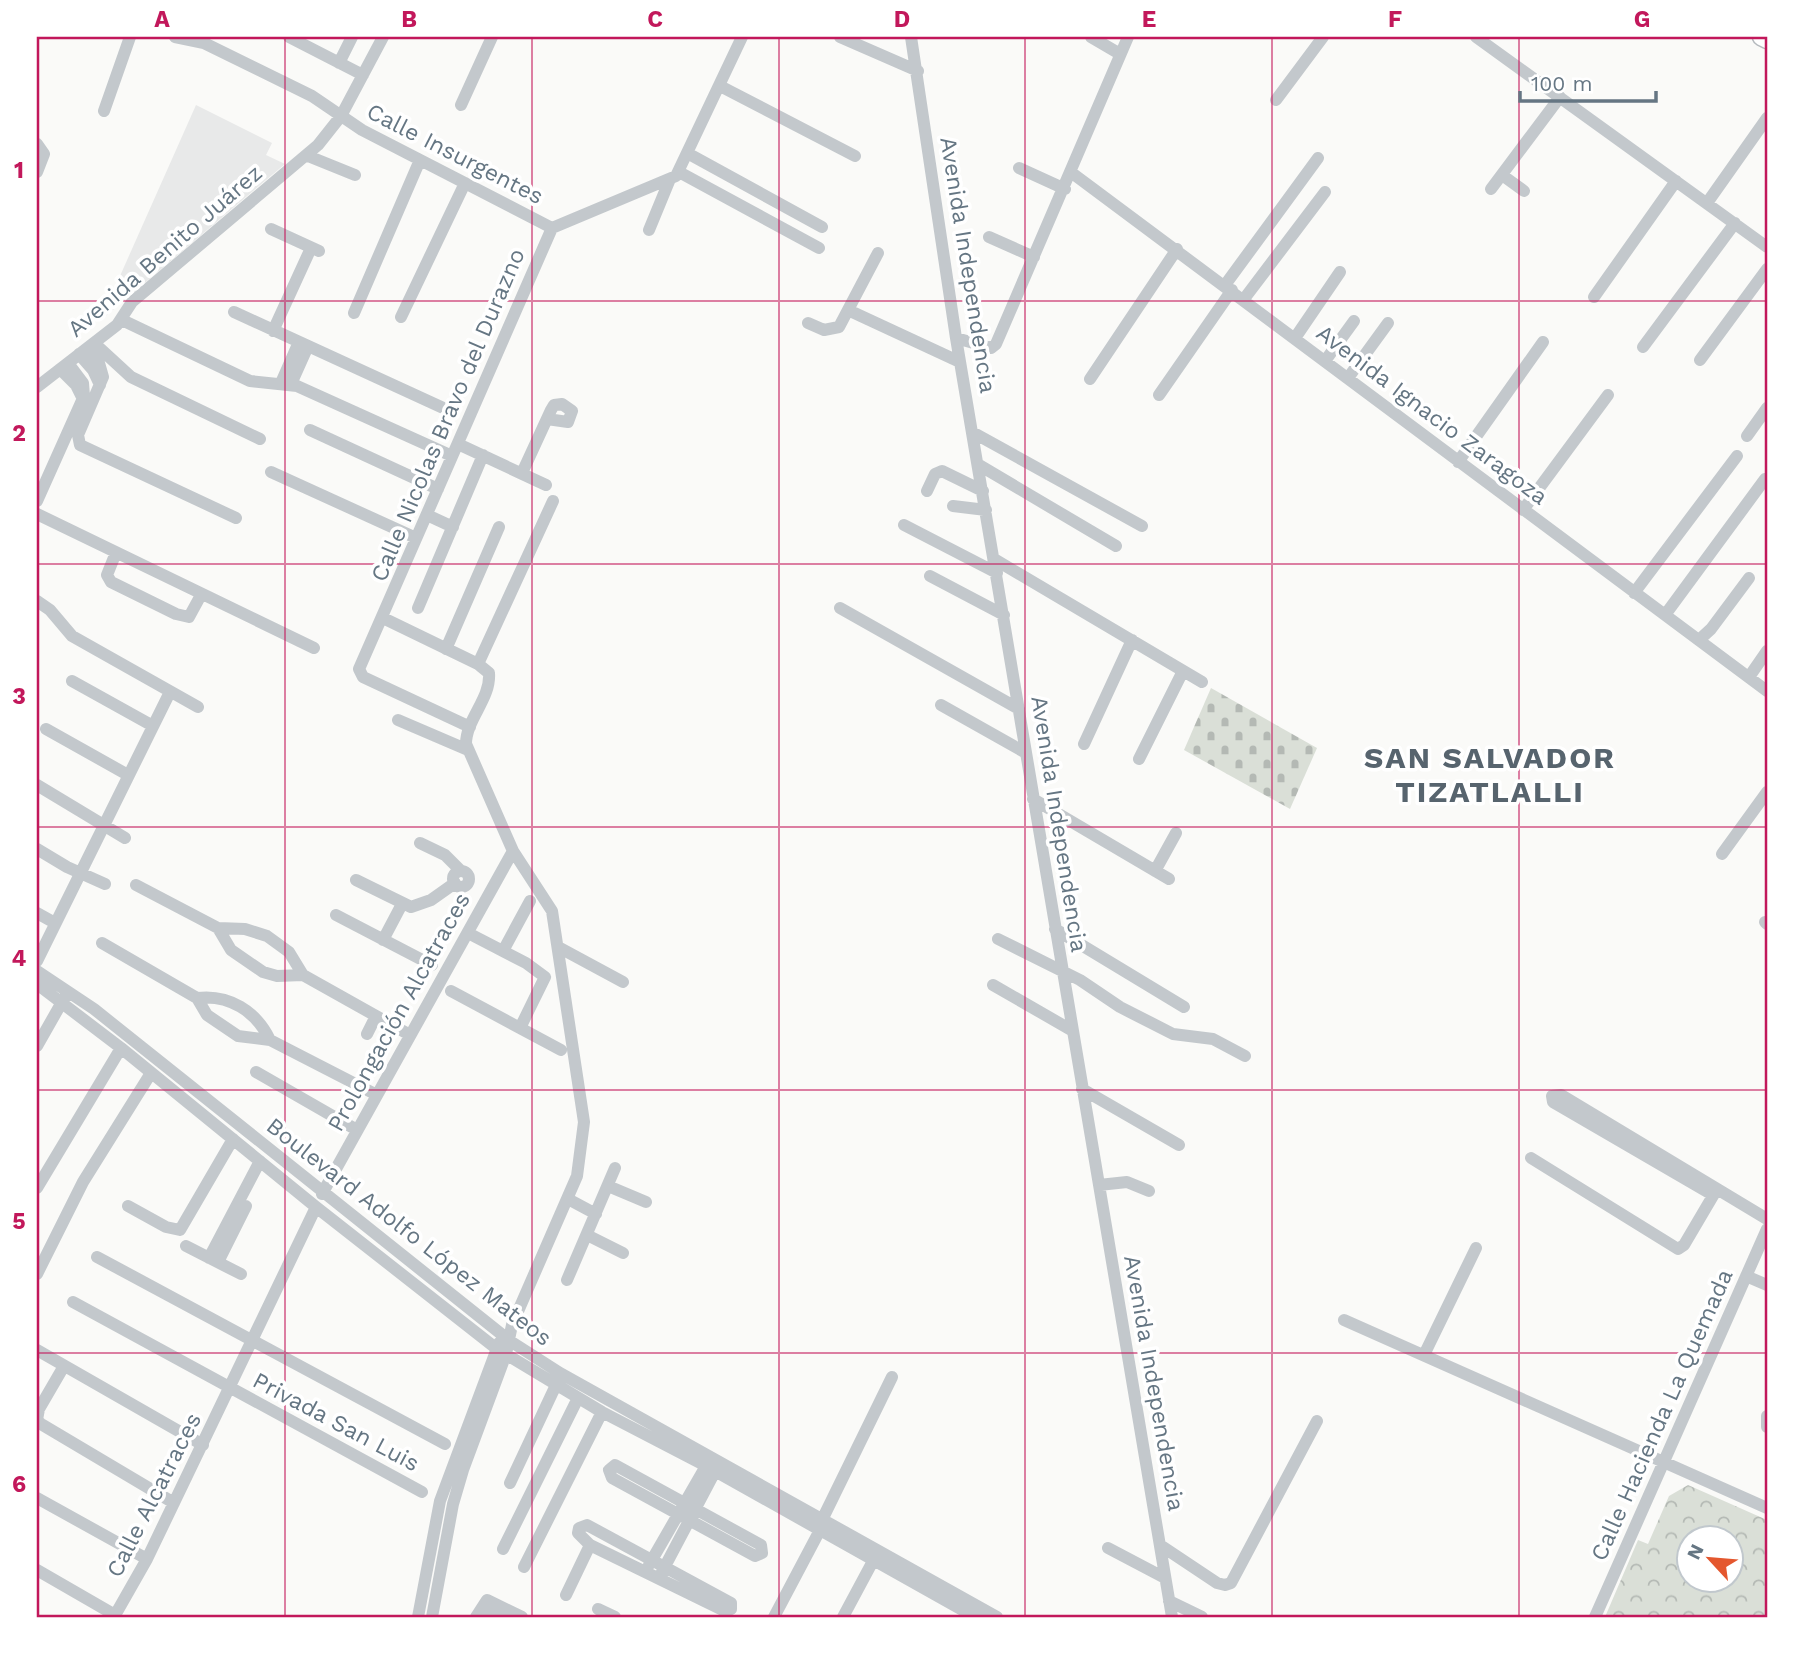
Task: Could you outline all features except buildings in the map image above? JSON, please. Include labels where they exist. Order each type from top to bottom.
[{"type":"main road","points":[[1761,37],[1767,40]]},
{"type":"street","points":[[104,111],[130,37]]},
{"type":"street","name":"Calle Insurgentes","points":[[174,37],[204,43],[312,96],[362,131],[552,228]]},
{"type":"street","points":[[289,37],[363,75]]},
{"type":"street","points":[[339,63],[352,37]]},
{"type":"street","name":"Avenida Benito Juárez","points":[[39,382],[64,366],[122,320],[132,302],[308,156],[341,116],[383,37]]},
{"type":"street","points":[[461,105],[492,37]]},
{"type":"street","points":[[649,230],[675,176],[689,154],[742,37]]},
{"type":"street","points":[[840,37],[918,71]]},
{"type":"street","name":"Avenida Independencia","points":[[912,37],[956,338],[1172,1617]]},
{"type":"street","points":[[1091,37],[1120,54]]},
{"type":"street","points":[[956,338],[995,346],[1072,173],[1128,37]]},
{"type":"street","points":[[1276,100],[1323,37]]},
{"type":"street","points":[[1476,37],[1767,247]]},
{"type":"street","points":[[720,86],[855,156]]},
{"type":"street","points":[[1492,189],[1560,97]]},
{"type":"street","points":[[1707,203],[1767,118]]},
{"type":"street","points":[[37,144],[44,154],[37,172]]},
{"type":"street","points":[[689,154],[822,227]]},
{"type":"street","points":[[308,156],[355,175]]},
{"type":"street","points":[[1159,395],[1318,158]]},
{"type":"street","points":[[354,313],[420,160]]},
{"type":"street","points":[[1019,167],[1065,189]]},
{"type":"street","name":"Avenida Ignacio Zaragoza","points":[[1072,173],[1767,691]]},
{"type":"street","points":[[1502,175],[1524,191]]},
{"type":"street","points":[[552,228],[675,176],[819,248]]},
{"type":"street","points":[[1594,297],[1676,181]]},
{"type":"street","points":[[401,317],[465,183]]},
{"type":"street","points":[[1244,299],[1325,192]]},
{"type":"street","points":[[1643,347],[1734,223]]},
{"type":"street","name":"Calle Nicolas Bravo del Durazno","points":[[470,727],[358,673],[552,228]]},
{"type":"street","points":[[271,229],[315,249],[274,331]]},
{"type":"street","points":[[989,237],[1034,257]]},
{"type":"street","points":[[1090,379],[1177,249]]},
{"type":"street","points":[[808,323],[833,331],[848,310],[878,253]]},
{"type":"street","points":[[1700,360],[1767,269]]},
{"type":"street","points":[[1295,338],[1340,272]]},
{"type":"street","points":[[848,310],[960,362]]},
{"type":"street","points":[[234,312],[452,412]]},
{"type":"street","points":[[122,320],[250,381],[267,385],[286,383],[455,450],[483,456],[546,485]]},
{"type":"street","points":[[1325,361],[1354,321]]},
{"type":"street","points":[[1348,378],[1388,323]]},
{"type":"street","points":[[1458,462],[1543,342]]},
{"type":"street","points":[[286,383],[304,344]]},
{"type":"street","points":[[90,346],[136,379],[260,439]]},
{"type":"street","points":[[90,346],[102,368],[100,386],[78,435],[80,445],[236,518]]},
{"type":"street","points":[[37,501],[83,400],[83,383],[64,366]]},
{"type":"street","points":[[1523,510],[1608,395]]},
{"type":"street","points":[[1747,436],[1763,424],[1767,408]]},
{"type":"street","points":[[522,474],[547,419]]},
{"type":"street","points":[[310,430],[438,489]]},
{"type":"street","points":[[972,432],[1142,526]]},
{"type":"street","points":[[418,608],[483,456]]},
{"type":"street","points":[[1634,593],[1737,456]]},
{"type":"street","points":[[979,465],[1116,546]]},
{"type":"street","points":[[927,491],[935,474],[942,471],[983,491]]},
{"type":"street","points":[[271,472],[416,538]]},
{"type":"street","points":[[1665,615],[1765,480]]},
{"type":"street","points":[[478,664],[553,501]]},
{"type":"street","points":[[953,506],[986,510]]},
{"type":"street","points":[[37,514],[115,555],[314,648]]},
{"type":"street","points":[[427,515],[453,527]]},
{"type":"street","points":[[904,525],[997,573]]},
{"type":"street","points":[[446,649],[499,527]]},
{"type":"street","points":[[115,555],[107,575],[111,582],[176,614],[188,617],[201,595]]},
{"type":"street","points":[[995,559],[1202,682]]},
{"type":"street","points":[[930,576],[1004,615]]},
{"type":"street","points":[[1699,640],[1711,629],[1749,578]]},
{"type":"street","points":[[37,601],[50,610],[72,636],[198,707]]},
{"type":"street","points":[[840,608],[1019,709]]},
{"type":"street","points":[[383,618],[478,664],[485,669],[489,678],[466,739],[468,750],[513,851],[548,901],[559,948],[584,1122],[583,1150],[568,1199],[506,1338],[447,1502],[418,1617]]},
{"type":"street","points":[[1084,744],[1132,640]]},
{"type":"street","points":[[1749,677],[1767,651]]},
{"type":"street","points":[[1139,759],[1183,671]]},
{"type":"street","points":[[72,681],[153,726]]},
{"type":"street","points":[[37,961],[170,692]]},
{"type":"street","points":[[941,705],[1026,753]]},
{"type":"street","points":[[398,720],[468,750]]},
{"type":"street","points":[[46,729],[128,775]]},
{"type":"street","points":[[37,785],[125,838]]},
{"type":"street","points":[[1722,854],[1767,793]]},
{"type":"street","points":[[1033,799],[1169,879]]},
{"type":"street","points":[[1155,871],[1176,833]]},
{"type":"street","points":[[420,843],[445,855],[458,877],[460,887],[468,882],[489,893]]},
{"type":"street","points":[[37,849],[105,884]]},
{"type":"street","name":"Prolongación Alcatraces","points":[[322,1194],[513,851]]},
{"type":"street","points":[[356,880],[402,904],[418,906],[458,877]]},
{"type":"street","points":[[136,885],[218,928],[245,929],[267,936],[289,952],[303,975],[410,1035]]},
{"type":"street","points":[[503,951],[530,901]]},
{"type":"street","points":[[383,940],[402,904]]},
{"type":"street","points":[[37,913],[55,923]]},
{"type":"street","points":[[336,915],[432,965]]},
{"type":"street","points":[[218,928],[231,950],[263,972],[277,976],[303,975]]},
{"type":"street","points":[[1055,929],[1184,1007]]},
{"type":"street","points":[[468,933],[545,977],[520,1028]]},
{"type":"street","points":[[998,939],[1062,974],[1080,980],[1119,1007],[1173,1034],[1213,1039],[1245,1056]]},
{"type":"street","points":[[103,943],[197,998],[207,1015],[239,1036],[253,1040],[270,1040],[377,1095]]},
{"type":"street","points":[[559,948],[623,982]]},
{"type":"street","name":"Boulevard Adolfo López Mateos","points":[[37,971],[151,1073],[316,1207],[502,1352],[602,1412],[714,1466]]},
{"type":"street","name":"Boulevard Adolfo López Mateos","points":[[37,984],[65,996],[506,1338],[714,1466],[997,1617]]},
{"type":"street","points":[[993,985],[1073,1031]]},
{"type":"street","points":[[451,991],[561,1050]]},
{"type":"street","points":[[37,1046],[65,996]]},
{"type":"street","points":[[197,998],[222,998],[236,1004],[262,1024],[270,1040]]},
{"type":"street","points":[[367,1034],[376,1016]]},
{"type":"street","points":[[37,1188],[121,1048]]},
{"type":"street","points":[[256,1072],[358,1130]]},
{"type":"street","points":[[37,1274],[83,1182],[151,1073]]},
{"type":"street","points":[[1083,1089],[1179,1145]]},
{"type":"street","points":[[1629,1140],[1553,1102],[1552,1096],[1561,1095],[1715,1192],[1767,1219]]},
{"type":"street","points":[[128,1206],[159,1224],[180,1230],[233,1139]]},
{"type":"street","points":[[1531,1158],[1678,1249],[1684,1245],[1715,1192]]},
{"type":"street","points":[[214,1260],[263,1164]]},
{"type":"street","points":[[567,1280],[615,1168]]},
{"type":"street","points":[[1099,1185],[1127,1182],[1149,1191]]},
{"type":"street","points":[[608,1186],[646,1202]]},
{"type":"street","points":[[568,1199],[596,1214]]},
{"type":"street","name":"Calle Alcatraces","points":[[114,1616],[148,1559],[316,1207]]},
{"type":"street","name":"Calle Hacienda La Quemada","points":[[1595,1617],[1767,1229]]},
{"type":"street","points":[[587,1235],[622,1253]]},
{"type":"street","points":[[186,1246],[241,1274]]},
{"type":"street","points":[[1424,1355],[1476,1248]]},
{"type":"street","points":[[97,1256],[445,1444]]},
{"type":"street","points":[[1746,1276],[1767,1285]]},
{"type":"street","points":[[73,1302],[230,1389]]},
{"type":"street","points":[[1344,1320],[1767,1508]]},
{"type":"street","points":[[37,1350],[203,1445]]},
{"type":"street","points":[[64,1366],[39,1409],[37,1420],[174,1503]]},
{"type":"street","points":[[774,1617],[892,1377]]},
{"type":"street","points":[[510,1483],[556,1385]]},
{"type":"street","name":"Privada San Luis","points":[[230,1389],[422,1492]]},
{"type":"street","points":[[503,1549],[578,1398]]},
{"type":"street","points":[[524,1567],[602,1412]]},
{"type":"street","points":[[1767,1416],[1767,1427]]},
{"type":"street","points":[[1160,1545],[1217,1583],[1225,1586],[1231,1583],[1317,1422]]},
{"type":"street","points":[[686,1512],[617,1466],[609,1470],[612,1478],[686,1512],[761,1545],[762,1553],[755,1556],[686,1512]]},
{"type":"street","points":[[649,1566],[714,1466]]},
{"type":"street","points":[[37,1498],[148,1559]]},
{"type":"street","points":[[432,1617],[447,1502]]},
{"type":"street","points":[[661,1573],[686,1512]]},
{"type":"street","points":[[649,1566],[590,1545],[578,1536],[579,1528],[584,1525],[649,1566],[725,1611],[732,1609],[731,1603],[661,1573]]},
{"type":"street","name":"Boulevard Adolfo López Mateos","points":[[821,1525],[873,1560],[975,1617]]},
{"type":"street","points":[[566,1595],[590,1545]]},
{"type":"street","points":[[1108,1548],[1165,1578]]},
{"type":"street","points":[[843,1617],[873,1560]]},
{"type":"street","points":[[37,1570],[114,1616]]},
{"type":"street","points":[[1169,1601],[1202,1617]]},
{"type":"street","points":[[482,1608],[502,1617]]},
{"type":"street","points":[[482,1608],[523,1617]]},
{"type":"shaded area","points":[[196,105],[272,143],[266,155],[285,164],[100,321]]},
{"type":"green space","points":[[1211,688],[1317,748],[1290,809],[1184,750]]},
{"type":"green space","points":[[1688,1485],[1767,1520],[1767,1617],[1605,1617],[1638,1540],[1648,1544],[1669,1496]]},
{"type":"district","name":"SAN SALVADOR TIZATLALLI","points":[[1490,774]]}]
